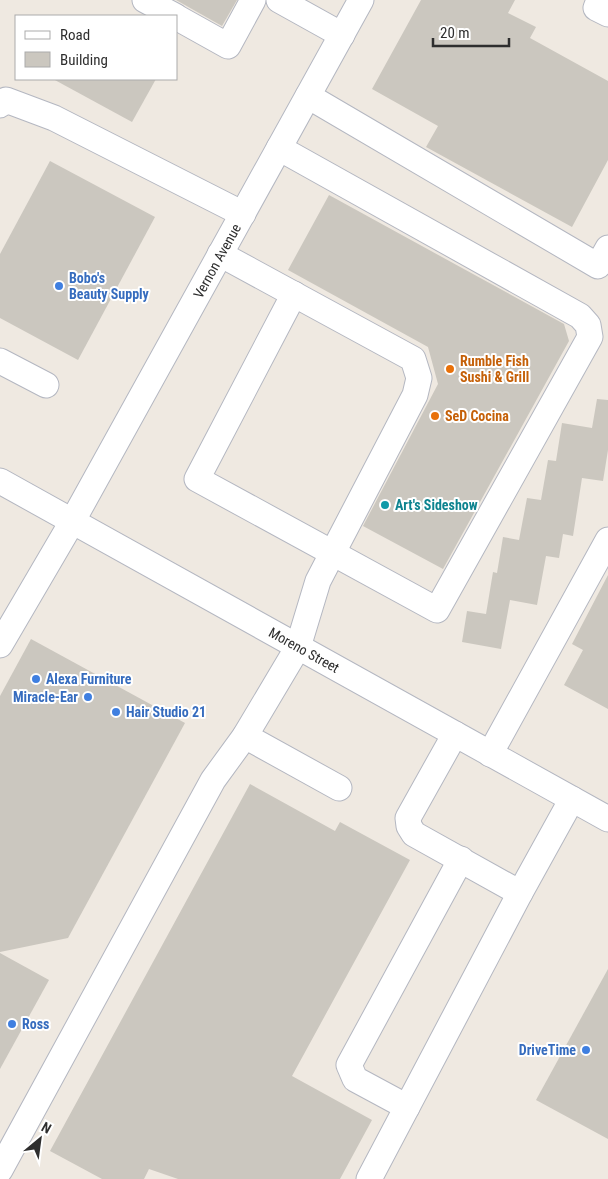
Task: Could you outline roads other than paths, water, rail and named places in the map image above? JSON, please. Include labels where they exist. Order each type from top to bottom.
[{"type":"street","points":[[146,0],[172,15]]},
{"type":"street","points":[[178,19],[228,46],[253,0]]},
{"type":"street","points":[[279,0],[342,35]]},
{"type":"street","name":"Vernon Avenue","points":[[0,645],[72,522],[361,0]]},
{"type":"street","points":[[308,96],[598,266],[608,248]]},
{"type":"street","points":[[0,105],[6,100],[54,118],[243,214]]},
{"type":"street","points":[[279,148],[580,316],[588,325],[590,337],[437,610],[197,479],[294,294]]},
{"type":"street","points":[[0,1170],[212,780],[244,736],[298,647],[318,581],[415,395],[419,378],[413,359],[220,254]]},
{"type":"street","points":[[0,361],[46,385]]},
{"type":"street","name":"Moreno Street","points":[[0,481],[608,819]]},
{"type":"street","points":[[490,754],[608,540]]},
{"type":"street","points":[[455,734],[408,818],[409,826],[414,834],[520,893]]},
{"type":"street","points":[[244,736],[339,788]]},
{"type":"street","points":[[369,1179],[520,893],[572,799]]},
{"type":"street","points":[[407,1107],[355,1079],[349,1065],[460,859]]},
{"type":"street","points":[[0,1176],[9,1179]]},
{"type":"place","name":"Bobo's Beauty Supply","points":[[59,286]]},
{"type":"place","name":"Rumble Fish Sushi & Grill","points":[[450,369]]},
{"type":"place","name":"SeD Cocina","points":[[435,416]]},
{"type":"place","name":"Art's Sideshow","points":[[385,505]]},
{"type":"place","name":"Alexa Furniture","points":[[36,679]]},
{"type":"place","name":"Miracle-Ear","points":[[88,697]]},
{"type":"place","name":"Hair Studio 21","points":[[116,712]]},
{"type":"place","name":"Ross","points":[[12,1024]]},
{"type":"place","name":"DriveTime","points":[[586,1050]]}]
